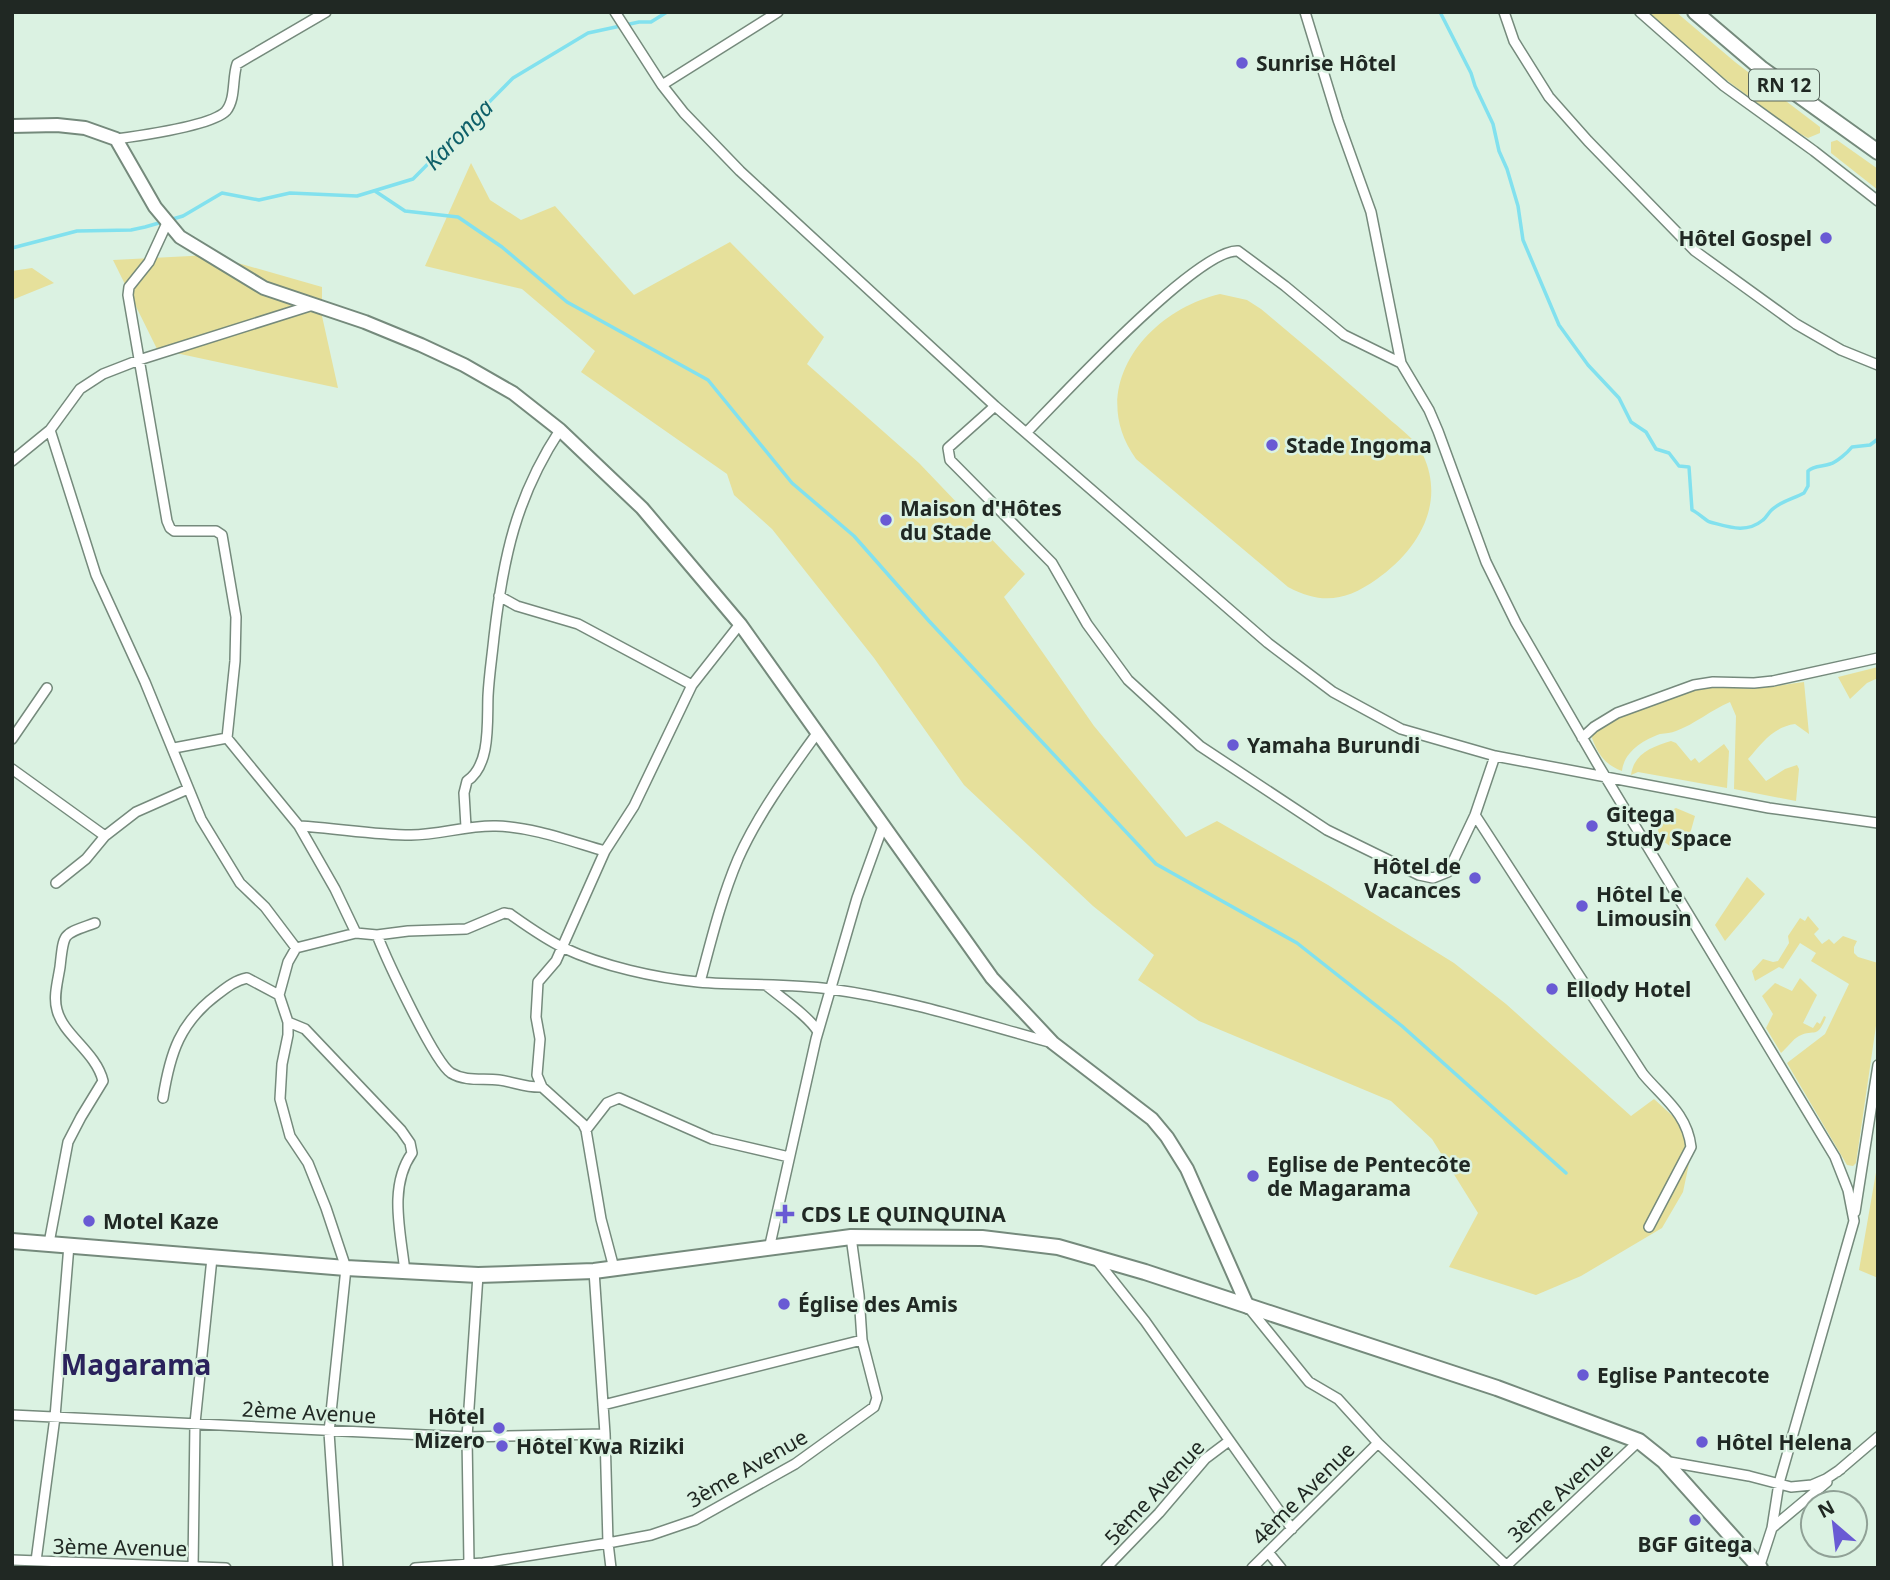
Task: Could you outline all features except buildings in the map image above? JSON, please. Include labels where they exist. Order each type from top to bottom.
[{"type":"main road","name":"RN 12","points":[[1695,12],[1762,69],[1878,152]]},
{"type":"main road","points":[[12,1241],[346,1268],[478,1275],[614,1268],[851,1237],[982,1238],[1058,1247],[1093,1256],[1497,1388],[1639,1441],[1664,1461],[1760,1568]]},
{"type":"street","points":[[12,126],[57,125],[85,128],[116,139],[159,133],[215,118],[226,110],[231,100],[235,68],[242,59],[326,12]]},
{"type":"street","points":[[615,12],[662,85],[693,123],[740,171],[995,406],[1268,643],[1333,692],[1401,729],[1495,756],[1769,808],[1878,823]]},
{"type":"street","points":[[662,85],[778,12]]},
{"type":"street","points":[[1305,12],[1338,120],[1371,212],[1401,363],[1438,431],[1476,538],[1501,595],[1606,778],[1836,1157],[1848,1190],[1854,1221]]},
{"type":"street","points":[[1504,12],[1514,41],[1549,97],[1695,251],[1796,324],[1841,350],[1878,365]]},
{"type":"street","points":[[1640,12],[1724,86],[1878,201]]},
{"type":"street","points":[[116,139],[167,223],[180,237],[264,288],[365,322],[464,365],[513,393],[560,430],[642,508],[740,624],[992,978],[1052,1044],[1152,1119],[1167,1137],[1187,1169],[1248,1307],[1303,1376],[1317,1389],[1338,1399],[1378,1443],[1507,1567]]},
{"type":"street","points":[[167,223],[149,262],[129,287],[167,521],[174,531],[216,531],[222,535],[236,617],[235,661],[227,738],[299,826],[335,889],[356,933]]},
{"type":"street","points":[[1027,432],[1157,304],[1229,250],[1238,251],[1344,335],[1401,363]]},
{"type":"street","points":[[12,461],[50,430],[69,402],[91,380],[139,360],[315,304]]},
{"type":"street","points":[[995,406],[948,448],[950,460],[1052,563],[1087,624],[1128,681],[1200,746],[1327,830],[1426,878],[1448,872],[1475,815],[1495,756]]},
{"type":"street","points":[[50,430],[96,575],[174,748],[188,789],[207,829],[240,883],[265,907],[296,948]]},
{"type":"street","points":[[466,827],[464,793],[467,781],[472,778],[484,754],[487,742],[488,692],[505,559],[529,482],[560,430]]},
{"type":"street","points":[[499,596],[517,607],[578,624],[692,685]]},
{"type":"street","points":[[614,1268],[601,1219],[586,1130],[583,1124],[542,1087],[537,1075],[540,1039],[536,1017],[537,987],[541,976],[556,961],[605,851],[634,806],[692,685],[740,624]]},
{"type":"street","points":[[1583,738],[1594,727],[1617,713],[1694,685],[1773,681],[1878,658]]},
{"type":"street","points":[[12,739],[47,688]]},
{"type":"street","points":[[700,982],[714,927],[738,859],[768,804],[817,732]]},
{"type":"street","points":[[174,748],[227,738]]},
{"type":"street","points":[[12,769],[105,836]]},
{"type":"street","points":[[56,883],[86,859],[105,836],[136,812],[188,789]]},
{"type":"street","points":[[1475,815],[1643,1074],[1664,1095],[1684,1122],[1691,1147],[1648,1227]]},
{"type":"street","points":[[769,1249],[818,1032],[857,898],[883,825]]},
{"type":"street","points":[[299,826],[409,835],[432,834],[466,827],[498,826],[529,831],[605,851]]},
{"type":"street","points":[[338,1568],[329,1432],[346,1268],[308,1163],[290,1136],[280,1099],[282,1064],[289,1035],[288,1022],[279,995],[288,962],[296,948],[356,933],[377,935],[466,929],[504,913],[510,914],[563,947],[592,959],[626,968],[700,982],[787,984],[832,989],[912,1004],[1052,1044]]},
{"type":"street","points":[[48,1243],[68,1142],[103,1082],[100,1068],[61,1019],[56,998],[64,938],[73,930],[95,923]]},
{"type":"street","points":[[377,935],[438,1058],[448,1071],[463,1078],[502,1080],[529,1087],[542,1087]]},
{"type":"street","points":[[163,1098],[169,1064],[177,1040],[204,1006],[229,986],[247,978],[279,995]]},
{"type":"street","points":[[766,985],[809,1019],[818,1032]]},
{"type":"street","points":[[288,1022],[305,1029],[393,1121],[410,1143],[412,1153],[403,1165],[398,1184],[405,1272]]},
{"type":"street","points":[[1760,1568],[1772,1528],[1779,1483],[1854,1221],[1878,1065]]},
{"type":"street","points":[[586,1130],[607,1103],[619,1098],[712,1139],[789,1157]]},
{"type":"street","name":"3ème Avenue","points":[[415,1568],[469,1563],[483,1565],[651,1535],[695,1520],[795,1464],[874,1407],[877,1398],[862,1340],[851,1237]]},
{"type":"street","points":[[41,1564],[69,1245]]},
{"type":"street","points":[[1093,1256],[1145,1321],[1292,1528]]},
{"type":"street","points":[[193,1567],[195,1423],[212,1258]]},
{"type":"street","points":[[594,1270],[611,1568]]},
{"type":"street","points":[[469,1563],[467,1437],[478,1275]]},
{"type":"street","points":[[603,1405],[862,1340]]},
{"type":"street","name":"2ème Avenue","points":[[12,1415],[467,1437],[605,1434]]},
{"type":"street","points":[[1772,1528],[1878,1437]]},
{"type":"street","name":"5ème Avenue","points":[[1106,1568],[1159,1513],[1205,1458],[1229,1441]]},
{"type":"street","name":"3ème Avenue","points":[[1507,1567],[1639,1441]]},
{"type":"street","name":"4ème Avenue","points":[[1252,1568],[1378,1443]]},
{"type":"street","points":[[1664,1461],[1791,1487],[1812,1485],[1841,1469]]},
{"type":"street","points":[[1268,1552],[1280,1568]]},
{"type":"street","name":"3ème Avenue","points":[[12,1560],[41,1564],[226,1568]]},
{"type":"shaded area","points":[[1648,12],[1676,12],[1735,62],[1820,127],[1820,133],[1808,138],[1795,131],[1721,76]]},
{"type":"shaded area","points":[[1837,140],[1878,169],[1878,190],[1831,153],[1831,142]]},
{"type":"shaded area","points":[[471,163],[490,200],[521,220],[555,206],[634,295],[730,242],[824,337],[807,364],[919,463],[1025,574],[1004,597],[1094,726],[1186,837],[1217,821],[1328,885],[1454,963],[1506,1004],[1631,1116],[1654,1099],[1677,1120],[1691,1154],[1683,1192],[1662,1228],[1581,1276],[1536,1295],[1449,1267],[1478,1213],[1432,1139],[1391,1101],[1199,1021],[1138,980],[1154,955],[1093,906],[964,785],[874,658],[772,529],[734,495],[727,474],[581,372],[595,351],[522,289],[425,266]]},
{"type":"shaded area","points":[[210,255],[322,287],[322,316],[338,388],[157,349],[113,260]]},
{"type":"shaded area","points":[[32,268],[54,283],[12,300],[12,271]]},
{"type":"shaded area","name":"Stade Ingoma","points":[[1220,294],[1247,300],[1261,309],[1407,434],[1423,455],[1431,491],[1424,524],[1416,540],[1392,567],[1355,592],[1323,598],[1300,593],[1288,587],[1136,459],[1122,432],[1117,406],[1121,380],[1131,356],[1148,335],[1169,317],[1193,303]]},
{"type":"shaded area","points":[[1878,667],[1878,678],[1867,683],[1850,699],[1838,677]]},
{"type":"shaded area","points":[[1804,682],[1809,734],[1795,724],[1780,728],[1748,759],[1766,781],[1797,765],[1799,769],[1796,801],[1734,789],[1736,716],[1730,702],[1683,728],[1641,743],[1626,758],[1622,771],[1603,759],[1592,738],[1597,730],[1625,713],[1680,694],[1707,688],[1756,688]]},
{"type":"shaded area","points":[[1671,741],[1676,743],[1691,761],[1695,758],[1699,763],[1724,744],[1729,751],[1727,788],[1638,772],[1631,775],[1640,756]]},
{"type":"shaded area","points":[[1676,808],[1695,816],[1690,834],[1692,846],[1687,848],[1670,846],[1659,834],[1659,823]]},
{"type":"shaded area","points":[[1747,877],[1765,894],[1725,941],[1715,925]]},
{"type":"shaded area","points":[[1808,916],[1819,929],[1814,934],[1822,944],[1829,939],[1834,944],[1843,936],[1857,941],[1854,953],[1858,957],[1878,963],[1878,1012],[1856,1163],[1853,1166],[1847,1165],[1787,1063],[1825,1034],[1849,984],[1811,961],[1816,953],[1800,943],[1783,969],[1779,967],[1755,981],[1752,971],[1763,959],[1778,961],[1789,943],[1788,936],[1800,918],[1805,921]]},
{"type":"shaded area","points":[[1800,978],[1817,995],[1803,1023],[1813,1028],[1826,1017],[1818,1031],[1799,1036],[1781,1053],[1766,1028],[1773,1014],[1762,996],[1775,983],[1792,991]]},
{"type":"shaded area","points":[[1878,1161],[1878,1278],[1859,1270]]},
{"type":"waterway","name":"Karonga","points":[[12,248],[77,231],[131,230],[145,227],[183,216],[222,193],[259,200],[290,193],[357,196],[413,179],[513,78],[588,33],[651,22],[667,12]]},
{"type":"waterway","points":[[1440,12],[1493,124],[1499,151],[1518,206],[1523,240],[1559,325],[1588,365],[1619,398],[1631,422],[1646,432],[1656,449],[1669,453],[1679,466],[1689,467],[1692,510],[1710,522],[1737,528],[1750,527],[1763,520],[1777,506],[1804,493],[1808,486],[1808,471],[1833,463],[1852,447],[1870,445],[1878,439]]},
{"type":"waterway","points":[[375,191],[405,211],[458,217],[502,247],[567,302],[708,380],[792,483],[854,536],[929,621],[1156,864],[1297,943],[1402,1026],[1566,1173]]},
{"type":"place","name":"Sunrise Hôtel","points":[[1242,63]]},
{"type":"place","name":"Hôtel Gospel","points":[[1826,238]]},
{"type":"place","name":"Stade Ingoma","points":[[1272,445]]},
{"type":"place","name":"Maison d'Hôtes du Stade","points":[[886,520]]},
{"type":"place","name":"Yamaha Burundi","points":[[1233,745]]},
{"type":"place","name":"Gitega Study Space","points":[[1592,826]]},
{"type":"place","name":"Hôtel de Vacances","points":[[1475,878]]},
{"type":"place","name":"Hôtel Le Limousin","points":[[1582,906]]},
{"type":"place","name":"Ellody Hotel","points":[[1552,989]]},
{"type":"place","name":"Eglise de Pentecôte de Magarama","points":[[1253,1176]]},
{"type":"place","name":"CDS LE QUINQUINA","points":[[785,1214]]},
{"type":"place","name":"Motel Kaze","points":[[89,1221]]},
{"type":"place","name":"Église des Amis","points":[[784,1304]]},
{"type":"place","name":"Eglise Pantecote","points":[[1583,1375]]},
{"type":"place","name":"Hôtel Mizero","points":[[499,1428]]},
{"type":"place","name":"Hôtel Helena","points":[[1702,1442]]},
{"type":"place","name":"Hôtel Kwa Riziki","points":[[502,1446]]},
{"type":"place","name":"BGF Gitega","points":[[1695,1520]]},
{"type":"district","name":"Magarama","points":[[136,1364]]}]
